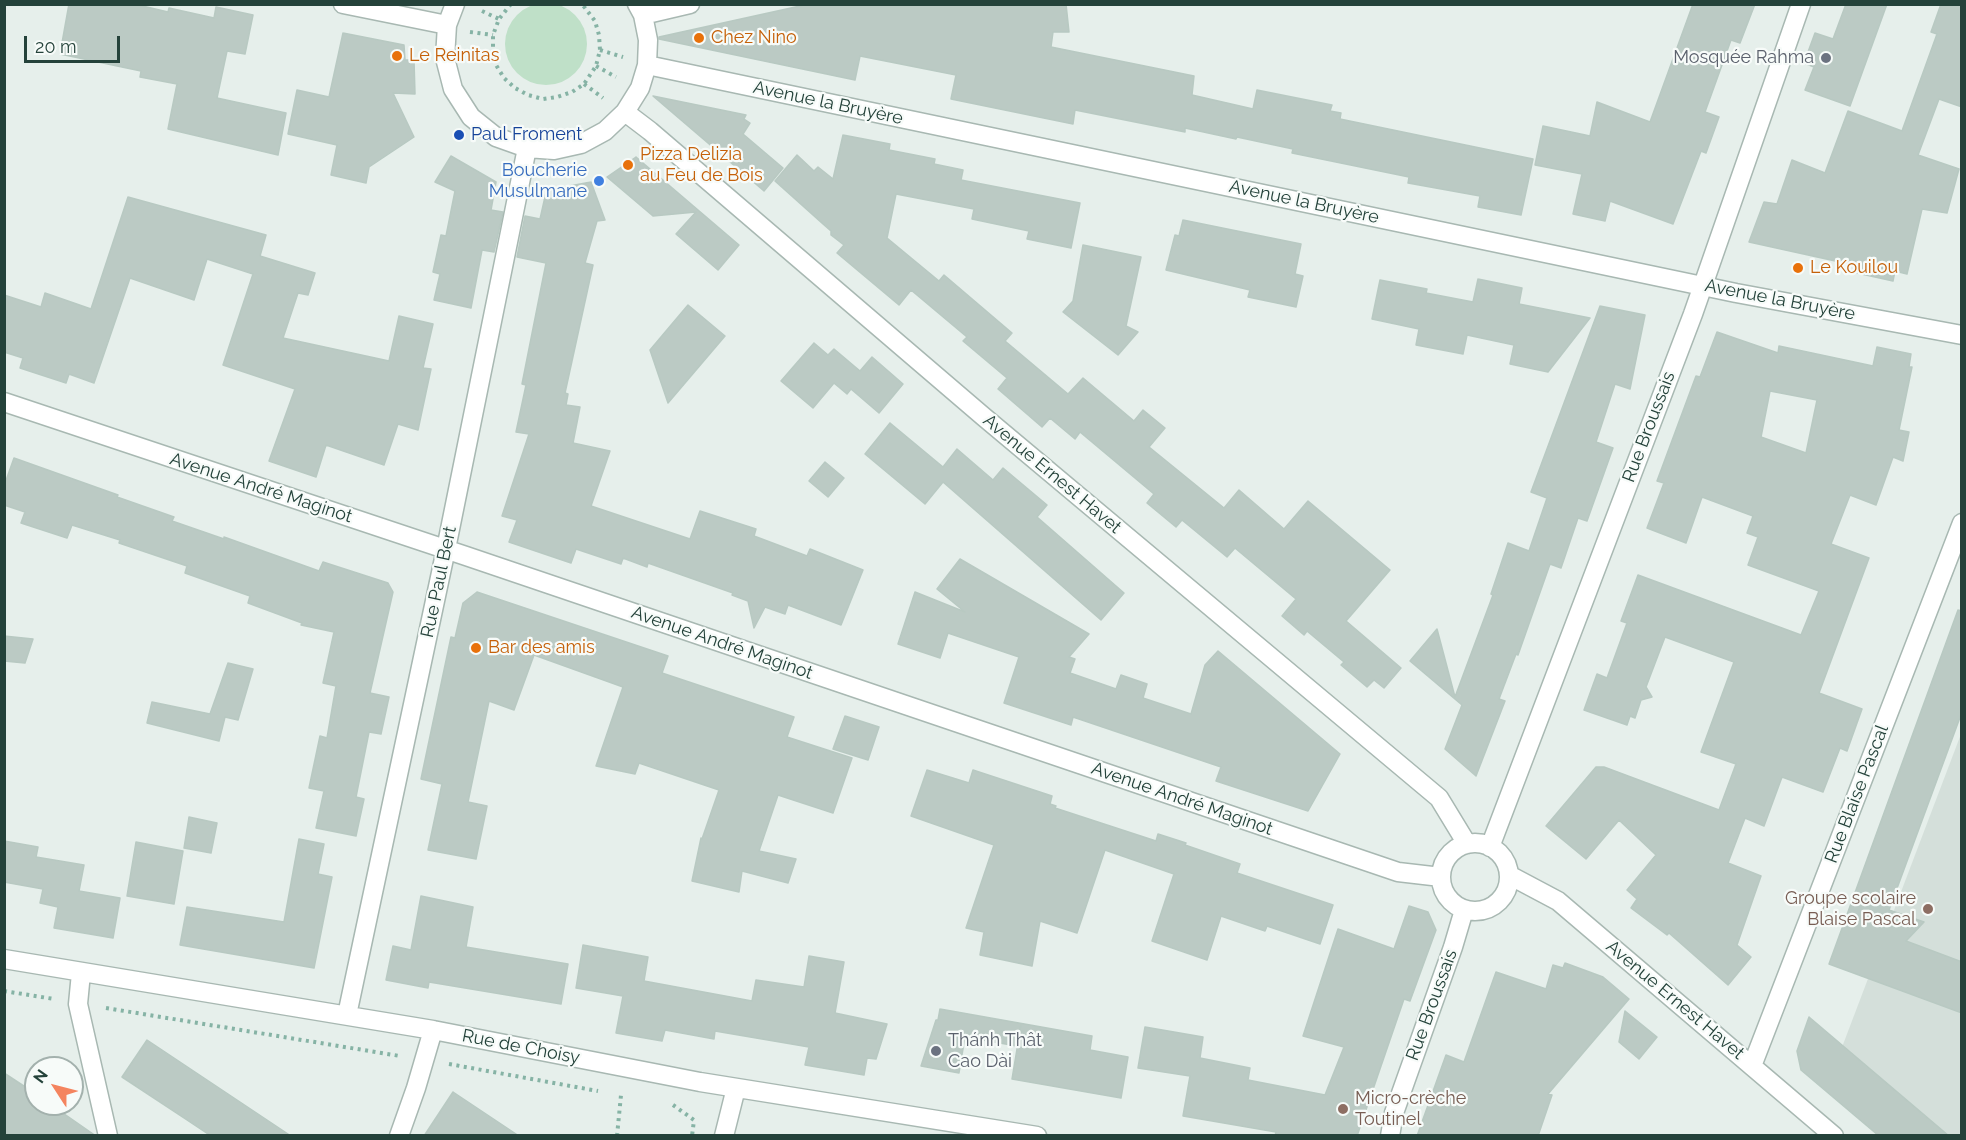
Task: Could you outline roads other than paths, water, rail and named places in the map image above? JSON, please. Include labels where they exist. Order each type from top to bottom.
[{"type":"street","points":[[342,4],[447,25]]},
{"type":"street","points":[[454,4],[447,25],[445,58],[453,89],[471,117],[496,137],[527,148],[554,150],[581,144],[605,131],[625,112],[640,88],[646,65],[648,40],[640,10],[690,4]]},
{"type":"street","name":"Rue Broussais","points":[[1490,847],[1703,285],[1801,4]]},
{"type":"street","name":"Avenue la Bruyère","points":[[646,65],[1703,285],[1962,335]]},
{"type":"street","name":"Avenue Ernest Havet","points":[[625,112],[984,417],[1439,798],[1467,844]]},
{"type":"street","name":"Rue Paul Bert","points":[[347,1015],[446,549],[527,148]]},
{"type":"street","name":"Avenue André Maginot","points":[[4,402],[446,549],[1398,872],[1441,877]]},
{"type":"street","name":"Rue Blaise Pascal","points":[[1752,1066],[1962,522]]},
{"type":"street","points":[[1467,844],[1490,847],[1506,863],[1509,875],[1508,886],[1495,905],[1485,910],[1464,910],[1447,897],[1442,888],[1443,866],[1456,849],[1467,844]]},
{"type":"street","name":"Avenue Ernest Havet","points":[[1509,875],[1558,901],[1834,1136]]},
{"type":"street","name":"Rue Broussais","points":[[1390,1136],[1394,1113],[1464,910]]},
{"type":"street","name":"Rue de Choisy","points":[[4,959],[433,1030],[736,1088],[1037,1136]]},
{"type":"street","points":[[81,973],[78,1004],[99,1088],[108,1136]]},
{"type":"street","points":[[399,1136],[433,1030]]},
{"type":"street","points":[[724,1136],[736,1088]]},
{"type":"place","name":"Chez Nino","points":[[699,38]]},
{"type":"place","name":"Le Reinitas","points":[[397,56]]},
{"type":"place","name":"Mosquée Rahma","points":[[1826,58]]},
{"type":"place","name":"Paul Froment","points":[[459,135]]},
{"type":"place","name":"Pizza Delizia au Feu de Bois","points":[[628,165]]},
{"type":"place","name":"Boucherie Musulmane","points":[[599,181]]},
{"type":"place","name":"Le Kouilou","points":[[1798,268]]},
{"type":"place","name":"Bar des amis","points":[[476,648]]},
{"type":"place","name":"Groupe scolaire Blaise Pascal","points":[[1928,909]]},
{"type":"place","name":"Thánh Thât Cao Dài","points":[[936,1051]]},
{"type":"place","name":"Micro-crèche Toutinel","points":[[1343,1109]]}]
